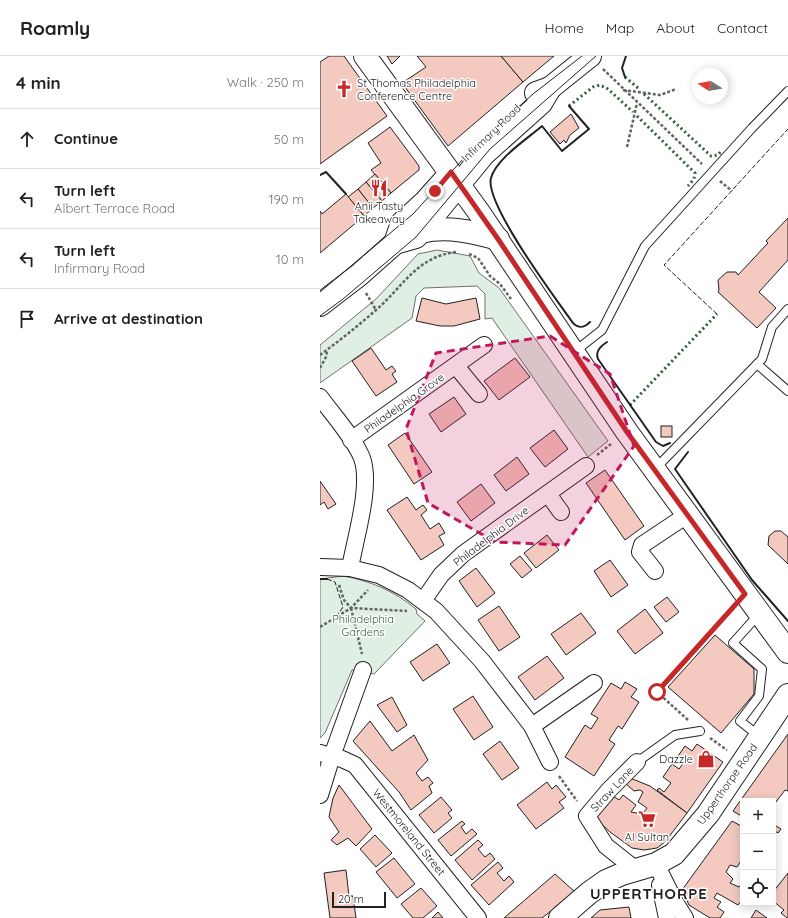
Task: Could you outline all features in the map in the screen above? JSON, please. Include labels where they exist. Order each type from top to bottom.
[{"type":"street","points":[[365,56],[498,239],[654,470],[788,652]]},
{"type":"street","name":"Infirmary Road","points":[[395,243],[402,224],[429,197],[484,154],[541,103],[550,88],[595,60]]},
{"type":"street","name":"Infirmary Road","points":[[320,305],[359,275],[395,243],[416,237],[455,178]]},
{"type":"street","points":[[420,232],[434,229],[457,229],[471,231],[498,239]]},
{"type":"street","name":"Philadelphia Grove","points":[[351,440],[484,345]]},
{"type":"street","points":[[456,366],[479,394]]},
{"type":"street","points":[[320,397],[362,458],[365,477],[363,500],[344,567]]},
{"type":"street","name":"Philadelphia Drive","points":[[425,603],[441,575],[463,554],[586,466]]},
{"type":"street","points":[[548,494],[561,512]]},
{"type":"street","points":[[655,572],[640,552],[642,545],[687,515]]},
{"type":"street","points":[[320,567],[344,567],[379,576],[396,583],[436,611],[482,661],[532,726],[550,762]]},
{"type":"street","points":[[320,795],[326,755],[363,670]]},
{"type":"street","points":[[532,726],[594,683]]},
{"type":"street","name":"Upperthorpe Road","points":[[560,918],[589,893],[606,881],[635,869],[656,864],[674,854],[708,814],[788,695]]},
{"type":"street","name":"Westmoreland Street","points":[[326,755],[354,765],[478,918]]},
{"type":"street","name":"Straw Lane","points":[[588,816],[609,790],[637,762]]},
{"type":"street","points":[[588,816],[606,846],[635,869]]},
{"type":"street","points":[[656,864],[667,918]]},
{"type":"street","points":[[656,864],[675,902],[685,918]]},
{"type":"lane","points":[[573,352],[602,330],[645,246],[788,91]]},
{"type":"lane","points":[[654,470],[762,359],[772,327],[788,309]]},
{"type":"lane","points":[[757,364],[788,391]]},
{"type":"lane","points":[[759,613],[733,643],[762,669],[759,696],[740,721],[760,737]]},
{"type":"lane","points":[[637,762],[675,735],[700,731]]},
{"type":"path","points":[[595,60],[623,90],[711,173]]},
{"type":"path","points":[[623,90],[660,94],[676,89]]},
{"type":"path","points":[[627,147],[637,103]]},
{"type":"path","points":[[723,174],[718,180],[732,191]]},
{"type":"path","points":[[320,355],[376,310],[398,286],[425,263],[443,255],[462,252]]},
{"type":"path","points":[[467,253],[478,258],[490,276],[500,284],[514,303]]},
{"type":"path","points":[[320,368],[326,357],[327,350]]},
{"type":"path","points":[[344,567],[337,575],[344,600],[351,608],[362,655],[363,670]]},
{"type":"path","points":[[320,627],[351,608],[374,584],[379,576]]},
{"type":"path","points":[[744,761],[700,731],[657,692],[745,594]]},
{"type":"path","points":[[351,608],[422,612],[425,603]]},
{"type":"path","points":[[550,762],[588,816]]},
{"type":"highlighted area","points":[[550,336],[610,374],[634,446],[565,545],[495,542],[428,503],[406,429],[436,353]]},
{"type":"green space","points":[[437,250],[470,256],[479,273],[499,288],[608,441],[588,457],[492,318],[485,319],[485,294],[477,286],[424,288],[416,296],[412,318],[320,383],[320,345],[376,299],[418,254]]},
{"type":"green space","name":"Philadelphia Gardens","points":[[343,576],[373,584],[391,592],[416,609],[417,614],[425,621],[374,674],[352,670],[325,733],[320,738],[320,579]]},
{"type":"building","name":"St Thomas Philadelphia Conference Centre","points":[[329,56],[344,56],[387,116],[320,164],[320,62]]},
{"type":"building","points":[[387,56],[400,56],[392,64]]},
{"type":"building","points":[[417,56],[501,56],[523,82],[448,146],[402,83],[426,67]]},
{"type":"building","points":[[501,56],[554,56],[523,82]]},
{"type":"building","points":[[571,114],[579,128],[570,135],[566,143],[564,140],[560,144],[550,132]]},
{"type":"building","points":[[390,127],[419,166],[419,170],[391,193],[371,170],[381,163],[368,143]]},
{"type":"building","name":"Anii Tasty Takeaway","points":[[375,174],[391,193],[382,201],[366,182]]},
{"type":"building","points":[[366,182],[382,201],[373,208],[358,189]]},
{"type":"building","points":[[358,189],[373,208],[364,216],[348,197]]},
{"type":"building","points":[[346,194],[364,216],[320,253],[320,211],[322,214]]},
{"type":"building","points":[[788,218],[788,260],[759,292],[776,308],[757,328],[718,292],[718,280],[727,272],[736,272],[738,275],[768,243],[766,241]]},
{"type":"building","points":[[422,298],[446,304],[476,298],[480,319],[454,326],[440,326],[416,321]]},
{"type":"building","points":[[371,348],[386,370],[392,366],[396,371],[392,374],[397,382],[376,396],[352,361]]},
{"type":"building","points":[[515,358],[530,377],[499,400],[484,381]]},
{"type":"building","points":[[454,397],[466,414],[441,432],[429,414]]},
{"type":"building","points":[[661,426],[672,426],[672,437],[661,437]]},
{"type":"building","points":[[554,430],[568,449],[545,467],[530,448]]},
{"type":"building","points":[[405,433],[432,472],[414,484],[388,445]]},
{"type":"building","points":[[517,457],[529,474],[506,491],[494,475]]},
{"type":"building","points":[[605,470],[644,526],[625,540],[586,483]]},
{"type":"building","points":[[320,481],[336,504],[328,509],[324,502],[320,505]]},
{"type":"building","points":[[481,484],[495,503],[471,521],[457,502]]},
{"type":"building","points":[[407,497],[416,510],[423,505],[427,510],[421,515],[430,529],[439,523],[445,533],[439,536],[444,545],[421,560],[387,510]]},
{"type":"building","points":[[775,531],[781,531],[788,537],[788,564],[768,545],[769,536]]},
{"type":"building","points":[[547,535],[559,550],[536,568],[524,553]]},
{"type":"building","points":[[520,556],[532,570],[522,578],[510,564]]},
{"type":"building","points":[[610,560],[628,585],[611,597],[594,571]]},
{"type":"building","points":[[476,568],[495,593],[477,607],[459,581]]},
{"type":"building","points":[[667,597],[679,612],[666,622],[654,607]]},
{"type":"building","points":[[499,606],[520,637],[499,651],[478,620]]},
{"type":"building","points":[[645,609],[663,633],[635,654],[617,631]]},
{"type":"building","points":[[581,613],[596,633],[566,655],[551,634]]},
{"type":"building","points":[[715,635],[754,669],[754,694],[721,733],[668,687]]},
{"type":"building","points":[[437,644],[450,663],[423,681],[410,662]]},
{"type":"building","points":[[547,656],[564,678],[535,700],[518,677]]},
{"type":"building","points":[[625,682],[637,689],[631,697],[639,702],[622,729],[618,726],[609,740],[615,744],[594,776],[565,757],[585,725],[591,729],[598,718],[591,714],[611,683],[621,689]]},
{"type":"building","points":[[473,696],[493,727],[474,740],[453,709]]},
{"type":"building","points":[[392,697],[407,725],[397,732],[377,705]]},
{"type":"building","points":[[370,721],[392,751],[414,735],[428,760],[416,773],[422,781],[428,777],[433,783],[429,786],[432,793],[411,810],[399,792],[353,741]]},
{"type":"building","points":[[788,734],[788,791],[785,790],[776,802],[776,798],[742,798]]},
{"type":"building","points":[[500,741],[519,768],[502,780],[483,754]]},
{"type":"building","points":[[697,744],[723,762],[687,813],[657,790],[659,788],[664,792],[671,783],[663,777],[672,764],[679,769],[685,761],[678,756],[685,746],[692,751]]},
{"type":"building","points":[[630,778],[650,786],[687,813],[665,842],[657,848],[644,850],[632,848],[610,832],[594,817],[613,796],[619,800],[623,795],[636,805],[631,812],[642,814],[647,808],[638,802],[643,792],[640,790],[634,791],[625,783]]},
{"type":"building","points":[[547,782],[552,789],[556,785],[566,797],[559,802],[564,808],[536,829],[517,805]]},
{"type":"building","points":[[339,785],[372,829],[356,846],[348,838],[337,845],[331,840],[339,832],[329,817],[333,798]]},
{"type":"building","points":[[441,797],[452,810],[448,813],[452,818],[434,833],[419,815]]},
{"type":"building","points":[[740,801],[740,815],[733,811]]},
{"type":"building","points":[[462,821],[465,824],[461,827],[466,834],[472,829],[477,834],[451,856],[438,840]]},
{"type":"building","points":[[732,821],[740,825],[740,862],[737,867],[730,865],[726,872],[733,879],[730,883],[739,887],[740,886],[740,903],[738,905],[717,893],[714,898],[721,902],[717,907],[724,912],[720,918],[710,918],[689,905],[682,890]]},
{"type":"building","points":[[776,826],[781,829],[778,833],[776,832]]},
{"type":"building","points":[[375,835],[392,853],[376,867],[360,849]]},
{"type":"building","points":[[478,840],[483,845],[478,849],[485,857],[490,853],[495,859],[472,880],[455,860]]},
{"type":"building","points":[[394,858],[415,884],[397,898],[376,872]]},
{"type":"building","points":[[498,862],[503,868],[497,873],[504,881],[509,876],[514,882],[489,905],[471,885]]},
{"type":"building","points":[[346,870],[349,896],[353,896],[356,918],[330,918],[324,873]]},
{"type":"building","points":[[788,873],[788,918],[781,913],[784,910],[776,903],[776,888]]},
{"type":"building","points":[[555,874],[575,892],[542,918],[504,918]]},
{"type":"building","points":[[421,888],[437,906],[423,918],[413,918],[401,904]]},
{"type":"building","points":[[629,907],[631,918],[591,918],[600,910]]},
{"type":"building","points":[[756,910],[767,918],[751,918]]},
{"type":"building","points":[[438,912],[443,918],[432,918]]},
{"type":"tram line","points":[[320,292],[413,214],[464,158],[506,118],[533,94],[582,56]]},
{"type":"tram line","points":[[320,316],[343,299],[416,237],[490,149],[596,56]]},
{"type":"hedge","points":[[625,77],[638,88]]},
{"type":"hedge","points":[[569,106],[593,87],[600,85],[608,89],[633,112]]},
{"type":"hedge","points":[[644,94],[711,156],[718,155],[722,150]]},
{"type":"hedge","points":[[637,116],[695,173],[694,179],[688,186]]},
{"type":"hedge","points":[[630,405],[717,314]]},
{"type":"fence","points":[[717,314],[664,265],[788,129]]},
{"type":"fence","points":[[327,579],[335,582],[343,607],[337,616]]},
{"type":"wall","points":[[625,77],[622,68],[626,56]]},
{"type":"wall","points":[[569,106],[589,129],[562,151],[542,126],[505,157],[499,164],[491,178],[492,190],[498,208],[509,229],[573,323],[582,327],[586,326],[590,322]]},
{"type":"wall","points":[[320,175],[326,172],[346,194]]},
{"type":"wall","points":[[607,342],[598,351],[598,359],[656,442],[663,446],[670,443]]},
{"type":"wall","points":[[688,452],[675,469],[752,580],[788,621]]},
{"type":"wall","points":[[320,579],[327,579]]},
{"type":"place","name":"St Thomas Philadelphia Conference Centre","points":[[344,89]]},
{"type":"place","name":"Anii Tasty Takeaway","points":[[379,188]]},
{"type":"place","name":"Dazzle","points":[[706,759]]},
{"type":"place","name":"Al Sultan","points":[[647,819]]},
{"type":"district","name":"UPPERTHORPE","points":[[649,894]]},
{"type":"route","points":[[435,191],[451,172],[498,239],[578,361],[627,432],[745,594],[657,692]]}]
